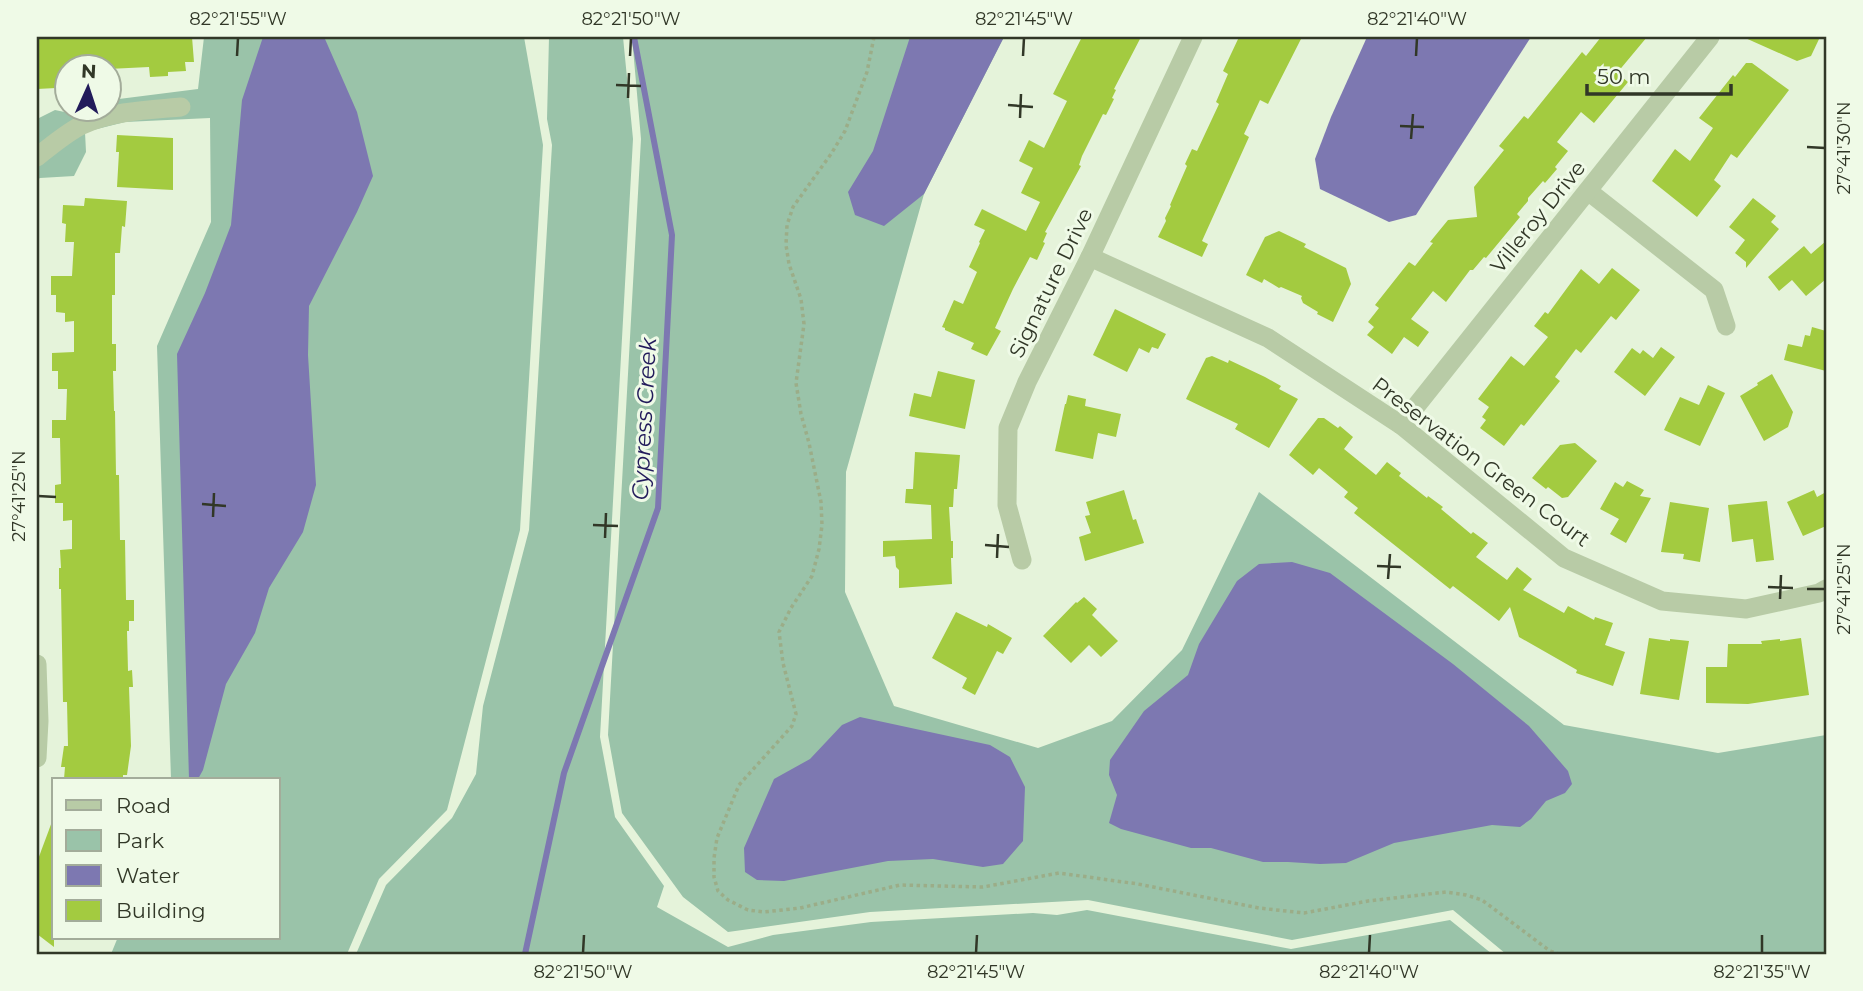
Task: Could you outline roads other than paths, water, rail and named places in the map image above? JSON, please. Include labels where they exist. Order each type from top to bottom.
[{"type":"street","name":"Signature Drive","points":[[1022,560],[1007,505],[1008,428],[1027,382],[1090,257],[1193,37]]},
{"type":"street","name":"Villeroy Drive","points":[[1401,425],[1710,37]]},
{"type":"street","points":[[37,157],[80,127],[113,114],[181,107]]},
{"type":"street","points":[[1588,191],[1714,290],[1726,326]]},
{"type":"street","name":"Preservation Green Court","points":[[1090,257],[1268,338],[1401,425],[1564,558],[1662,601],[1746,609],[1819,593],[1826,589]]},
{"type":"street","points":[[37,664],[37,758]]},
{"type":"water","points":[[263,37],[325,39],[357,112],[373,176],[309,306],[308,355],[316,485],[303,532],[269,588],[255,633],[226,684],[203,770],[199,778],[189,778],[177,354],[205,293],[231,225],[242,100]]},
{"type":"water","points":[[910,37],[1004,37],[924,194],[884,226],[855,215],[848,192],[873,151]]},
{"type":"water","points":[[1367,37],[1531,37],[1416,215],[1389,222],[1320,189],[1315,159]]},
{"type":"water","points":[[1292,562],[1330,573],[1453,664],[1529,726],[1568,771],[1572,784],[1565,793],[1546,801],[1531,819],[1520,827],[1492,825],[1394,843],[1346,863],[1263,862],[1211,848],[1191,848],[1121,829],[1109,823],[1117,795],[1109,775],[1110,760],[1144,711],[1188,675],[1199,644],[1237,581],[1259,564]]},
{"type":"water","points":[[860,717],[990,745],[1010,757],[1025,787],[1023,841],[1003,864],[983,867],[933,859],[888,861],[784,881],[757,880],[745,872],[744,848],[774,779],[810,759],[842,725]]},
{"type":"waterway","name":"Cypress Creek","points":[[525,954],[564,773],[658,508],[672,235],[634,37]]}]
